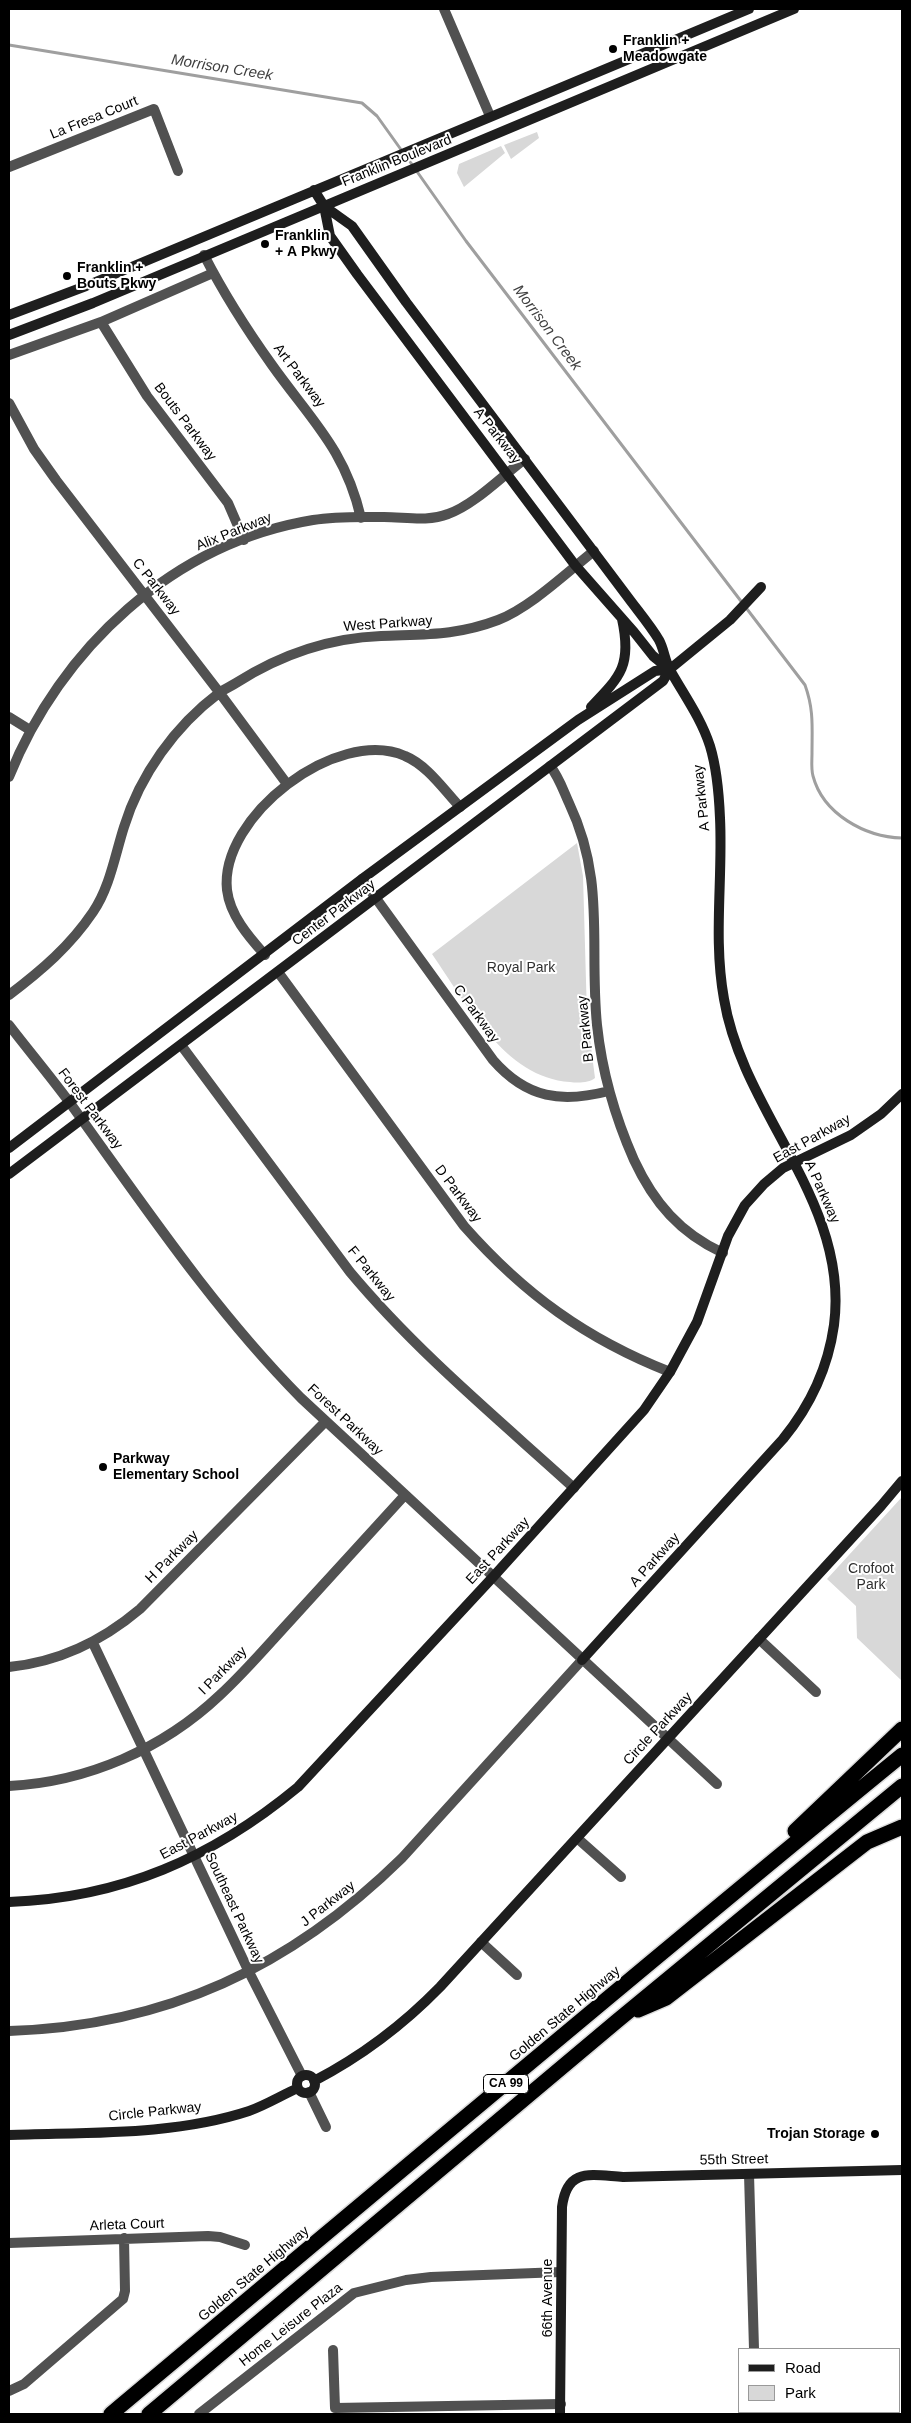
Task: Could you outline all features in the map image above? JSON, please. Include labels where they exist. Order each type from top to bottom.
[{"type":"highway","points":[[745,1882],[830,1796],[902,1729]]},
{"type":"highway","name":"Golden State Highway","points":[[111,2414],[745,1882],[902,1755]]},
{"type":"highway","name":"CA 99","points":[[149,2414],[617,2021],[902,1786]]},
{"type":"highway","points":[[617,2021],[666,1998],[867,1842],[902,1827]]},
{"type":"street","points":[[444,9],[490,116]]},
{"type":"street","points":[[748,9],[754,25]]},
{"type":"street","name":"Franklin Boulevard","points":[[9,315],[86,286],[363,168],[748,9]]},
{"type":"street","name":"Franklin Boulevard","points":[[9,335],[93,303],[794,9]]},
{"type":"street","name":"La Fresa Court","points":[[9,167],[154,109],[178,171]]},
{"type":"street","name":"A Parkway","points":[[314,190],[324,206],[330,236],[576,565],[653,656],[670,669]]},
{"type":"street","name":"A Parkway","points":[[324,206],[352,226],[406,302],[594,550],[660,642],[670,669],[700,724],[710,747],[715,769],[720,819],[719,945],[726,1007],[738,1052],[819,1212],[834,1268],[835,1314],[830,1344],[819,1381],[804,1412],[783,1440],[582,1660]]},
{"type":"street","name":"Art Parkway","points":[[204,255],[251,334],[326,435],[342,461],[351,480],[361,518]]},
{"type":"street","points":[[9,355],[101,322],[213,273]]},
{"type":"street","name":"Bouts Parkway","points":[[101,322],[147,396],[228,503],[244,540]]},
{"type":"street","name":"C Parkway","points":[[9,403],[34,449],[56,480],[219,692],[287,784]]},
{"type":"street","name":"Alix Parkway","points":[[9,777],[30,730],[46,702],[80,656],[99,635],[144,594],[191,564],[244,540],[310,521],[337,516],[426,519],[447,515],[466,505],[524,459]]},
{"type":"street","name":"West Parkway","points":[[9,995],[60,954],[94,912],[108,880],[127,818],[146,777],[171,740],[219,692],[252,672],[307,648],[351,639],[436,635],[499,620],[522,606],[594,550]]},
{"type":"street","name":"Center Parkway","points":[[9,1174],[80,1118],[181,1045],[663,681],[670,669],[730,620],[761,587]]},
{"type":"street","points":[[578,720],[615,682],[623,668],[626,639],[621,618]]},
{"type":"street","name":"Center Parkway","points":[[9,1148],[362,879],[578,720],[655,671],[670,669]]},
{"type":"street","points":[[9,717],[30,730]]},
{"type":"street","points":[[264,954],[232,910],[227,889],[227,878],[232,856],[246,829],[260,810],[287,784],[315,767],[337,758],[371,751],[393,752],[413,760],[422,767],[460,808]]},
{"type":"street","name":"B Parkway","points":[[550,766],[557,775],[577,820],[591,867],[594,890],[597,1025],[609,1091],[626,1143],[658,1203],[684,1230],[723,1253]]},
{"type":"street","name":"C Parkway","points":[[362,879],[493,1060],[510,1077],[530,1090],[552,1097],[575,1098],[609,1091]]},
{"type":"street","name":"D Parkway","points":[[278,972],[464,1226],[486,1251],[533,1295],[559,1315],[615,1348],[670,1372]]},
{"type":"street","name":"Forest Parkway","points":[[9,1025],[69,1102],[210,1297],[261,1356],[326,1421],[717,1784]]},
{"type":"street","name":"F Parkway","points":[[181,1045],[344,1264],[377,1304],[425,1354],[574,1488]]},
{"type":"street","name":"East Parkway","points":[[9,1902],[73,1897],[104,1890],[149,1876],[195,1857],[248,1826],[298,1787],[493,1577],[644,1410],[670,1372],[697,1322],[728,1236],[745,1204],[764,1184],[794,1163],[851,1135],[901,1100]]},
{"type":"street","name":"H Parkway","points":[[9,1667],[55,1658],[93,1642],[122,1624],[140,1609],[326,1421]]},
{"type":"street","name":"Circle Parkway","points":[[314,2081],[339,2068],[388,2034],[423,2004],[482,1942],[902,1481]]},
{"type":"street","name":"I Parkway","points":[[9,1786],[69,1777],[113,1763],[144,1749],[184,1725],[220,1695],[405,1495]]},
{"type":"street","points":[[759,1639],[816,1692]]},
{"type":"street","name":"Southeast Parkway","points":[[93,1642],[249,1972],[302,2076]]},
{"type":"street","name":"J Parkway","points":[[9,2031],[71,2026],[147,2011],[202,1992],[249,1972],[314,1933],[374,1885],[402,1858],[582,1660]]},
{"type":"street","points":[[577,1838],[621,1877]]},
{"type":"street","points":[[482,1942],[517,1975]]},
{"type":"street","points":[[302,2076],[309,2076],[314,2081],[314,2088],[309,2092],[303,2092],[298,2088],[298,2081],[302,2076]]},
{"type":"street","name":"Circle Parkway","points":[[9,2135],[138,2130],[194,2124],[250,2111],[298,2088]]},
{"type":"street","points":[[309,2092],[326,2127]]},
{"type":"street","name":"55th Street","points":[[569,2184],[580,2178],[593,2175],[623,2177],[902,2170]]},
{"type":"street","points":[[749,2174],[754,2348]]},
{"type":"street","name":"66th Avenue","points":[[561,2409],[562,2207],[564,2194],[569,2184]]},
{"type":"street","name":"Arleta Court","points":[[9,2243],[208,2236],[220,2237],[245,2246]]},
{"type":"street","points":[[9,2392],[24,2384],[123,2298],[125,2291],[124,2238]]},
{"type":"street","name":"Home Leisure Plaza","points":[[198,2414],[354,2293],[406,2280],[431,2277],[561,2272]]},
{"type":"street","points":[[333,2350],[335,2408],[561,2409]]},
{"type":"green space","points":[[537,132],[539,138],[511,159],[504,145]]},
{"type":"green space","points":[[501,146],[505,153],[464,187],[457,173],[459,164]]},
{"type":"green space","name":"Royal Park","points":[[577,843],[583,876],[587,1016],[595,1078],[590,1081],[570,1082],[547,1077],[526,1067],[507,1053],[473,1015],[432,954]]},
{"type":"green space","name":"Crofoot Park","points":[[902,1497],[902,1681],[857,1638],[856,1606],[827,1579]]},
{"type":"waterway","name":"Morrison Creek","points":[[9,45],[362,103],[377,116],[402,151]]},
{"type":"waterway","name":"Morrison Creek","points":[[406,156],[466,241],[805,685],[812,719],[812,773],[818,790],[826,802],[847,821],[860,828],[888,837],[902,838]]},
{"type":"place","name":"Franklin + Meadowgate","points":[[613,49]]},
{"type":"place","name":"Franklin + A Pkwy","points":[[265,244]]},
{"type":"place","name":"Franklin + Bouts Pkwy","points":[[67,276]]},
{"type":"place","name":"Parkway Elementary School","points":[[103,1467]]},
{"type":"place","name":"Trojan Storage","points":[[875,2134]]}]
